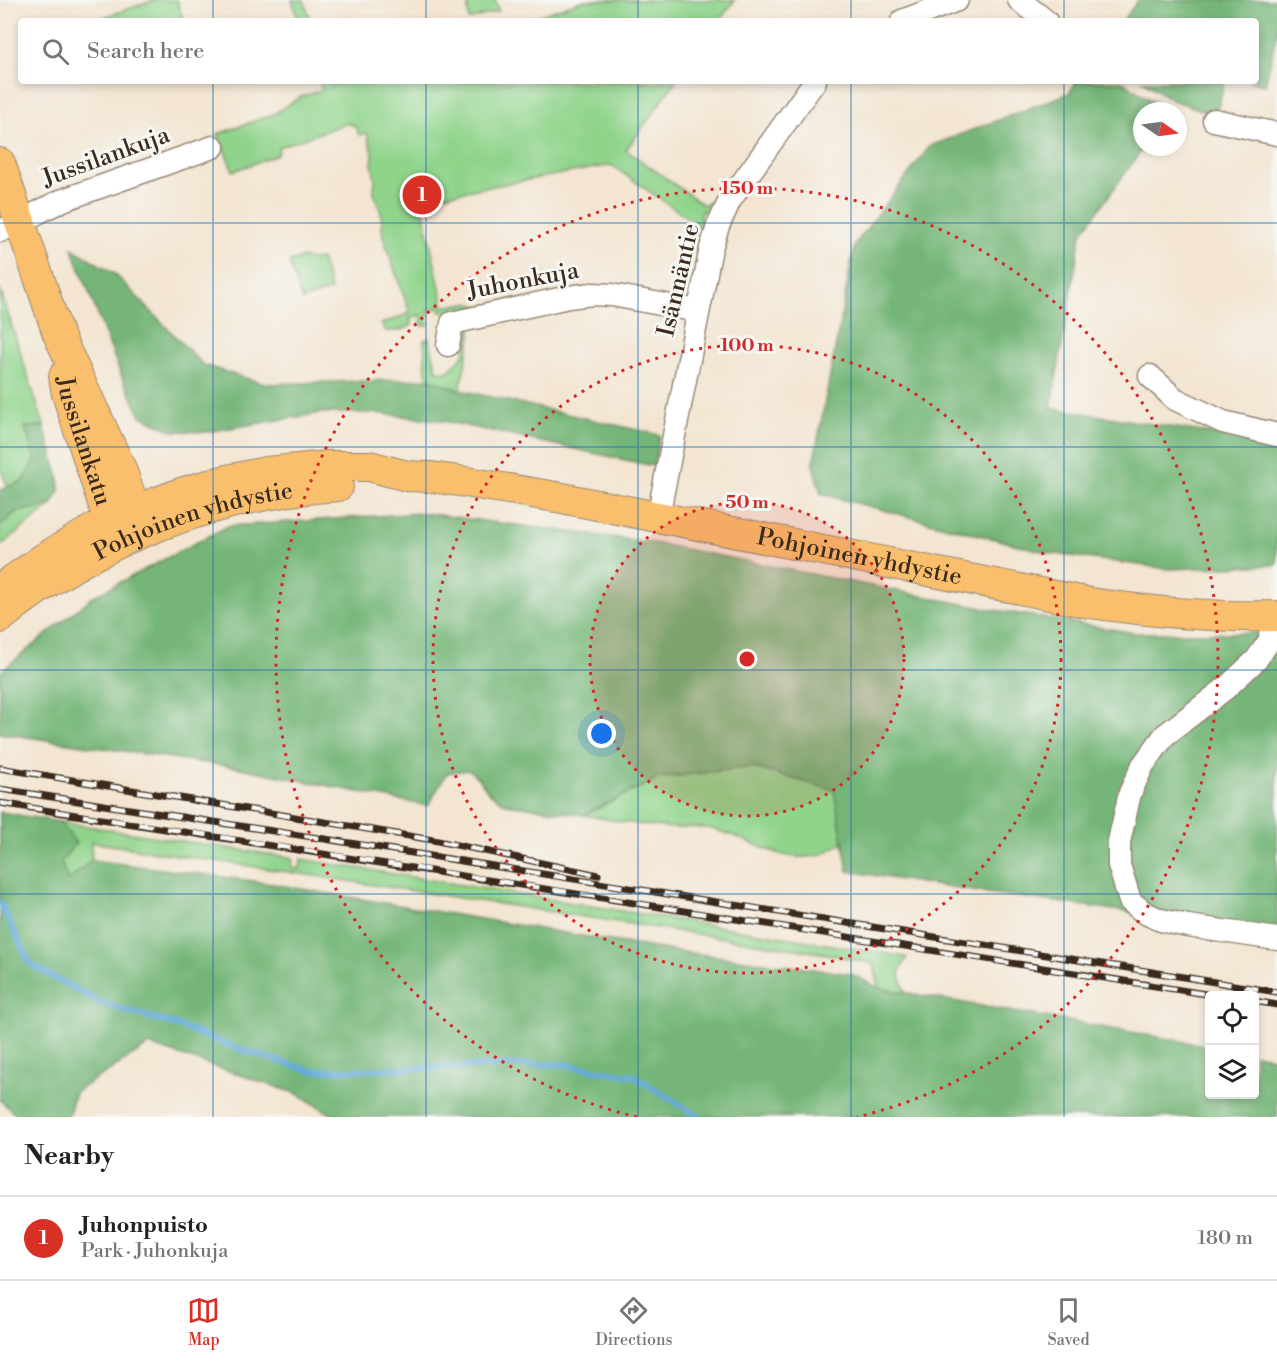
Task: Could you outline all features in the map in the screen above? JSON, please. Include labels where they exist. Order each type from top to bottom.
[{"type":"main road","name":"Jussilankatu","points":[[0,163],[10,227],[58,334],[67,394],[126,526]]},
{"type":"main road","name":"Pohjoinen yhdystie","points":[[0,590],[44,558],[126,526],[191,515],[254,498],[306,489],[367,485],[407,476],[431,477],[562,498],[1090,603],[1137,610],[1226,617],[1274,616]]},
{"type":"main road","name":"Pohjoinen yhdystie","points":[[0,618],[18,603],[85,560],[126,526]]},
{"type":"street","points":[[910,18],[957,0]]},
{"type":"street","points":[[1019,0],[1043,18]]},
{"type":"street","name":"Isännäntie","points":[[658,517],[698,310],[718,226],[729,200],[813,84]]},
{"type":"street","points":[[1214,120],[1277,134]]},
{"type":"street","name":"Jussilankuja","points":[[10,227],[63,200],[213,147]]},
{"type":"street","name":"Juhonkuja","points":[[448,345],[452,323],[568,297],[593,294],[612,295],[698,310]]},
{"type":"street","points":[[1150,376],[1175,399],[1223,422],[1277,435]]},
{"type":"street","points":[[1274,616],[1270,640],[1256,660],[1226,688],[1166,735],[1143,765],[1130,793],[1119,842],[1119,865],[1130,901],[1145,913],[1161,920],[1188,926],[1277,939]]},
{"type":"green space","points":[[154,0],[177,0],[183,18],[104,18]]},
{"type":"green space","points":[[292,0],[304,0],[310,18],[298,18]]},
{"type":"green space","points":[[467,0],[495,0],[499,11],[469,18]]},
{"type":"green space","points":[[585,0],[735,0],[721,18],[531,18]]},
{"type":"green space","points":[[1138,0],[1277,0],[1277,33],[1265,85],[1259,84],[1259,18],[1125,18]]},
{"type":"green space","points":[[320,84],[331,84],[332,86],[338,84],[674,84],[626,150],[704,205],[709,202],[713,204],[710,214],[702,210],[700,219],[707,223],[702,245],[694,252],[698,225],[611,165],[421,199],[444,307],[467,303],[481,307],[449,313],[441,312],[439,308],[428,310],[428,325],[422,326],[421,315],[410,319],[412,325],[406,328],[386,331],[381,324],[410,313],[383,237],[381,212],[374,193],[373,155],[367,133],[359,135],[356,127],[348,123],[279,147],[277,155],[233,171],[218,134],[274,114],[300,97],[322,90]]},
{"type":"green space","points":[[1075,84],[1126,84],[1154,102],[1133,102],[1133,156],[1137,156],[1081,234],[1051,408],[1277,444],[1277,565],[1169,569],[1049,553],[821,494],[813,465],[855,244],[930,146],[1069,93]]},
{"type":"green space","points":[[1148,84],[1224,84],[1216,115],[1187,105],[1187,102],[1178,102]]},
{"type":"green space","points":[[72,248],[115,274],[203,365],[265,384],[429,379],[460,390],[660,435],[654,466],[439,420],[374,413],[321,413],[206,432],[173,431],[141,416],[121,375]]},
{"type":"green space","points":[[303,257],[310,260],[321,259],[331,290],[302,300],[289,263]]},
{"type":"green space","points":[[0,289],[44,426],[25,427],[35,460],[24,481],[8,487],[0,468]]},
{"type":"green space","points":[[470,327],[472,332],[460,390],[429,379],[426,374],[424,340],[429,338],[437,371],[447,372],[464,355]]},
{"type":"green space","points":[[44,426],[59,478],[60,491],[52,505],[16,512],[0,526],[0,490],[24,481],[35,460],[25,427]]},
{"type":"green space","points":[[52,505],[0,546],[0,526],[16,512]]},
{"type":"green space","points":[[422,513],[649,542],[983,608],[1135,633],[1277,633],[1277,932],[952,888],[848,871],[834,790],[751,767],[659,778],[584,815],[506,804],[489,793],[469,770],[447,773],[428,806],[240,768],[0,733],[0,672],[94,596],[228,526]]},
{"type":"green space","points":[[751,767],[834,789],[844,841],[833,849],[812,857],[787,856],[707,828],[652,826],[584,815],[659,778]]},
{"type":"green space","points":[[0,812],[60,822],[76,843],[61,862],[68,881],[92,860],[254,881],[654,948],[851,974],[879,988],[1205,1045],[1205,1099],[1259,1099],[1259,1055],[1277,1058],[1277,1117],[336,1117],[298,1094],[149,1045],[75,1092],[68,1117],[18,1117],[0,1100]]},
{"type":"green space","points":[[60,822],[293,858],[292,868],[300,869],[301,859],[907,957],[899,973],[906,993],[879,988],[874,964],[828,954],[91,842],[92,860],[68,882],[61,862]]},
{"type":"waterway","points":[[0,903],[31,965],[101,1003],[179,1026],[236,1048],[312,1071],[560,1064],[634,1076],[699,1117]]},
{"type":"railway","points":[[0,768],[433,840],[598,875]]},
{"type":"railway","points":[[0,789],[1277,992]]},
{"type":"railway","points":[[0,803],[1205,994]]},
{"type":"railway","points":[[1259,1002],[1277,1005]]},
{"type":"place","name":"Juhonpuisto","points":[[422,195]]}]
